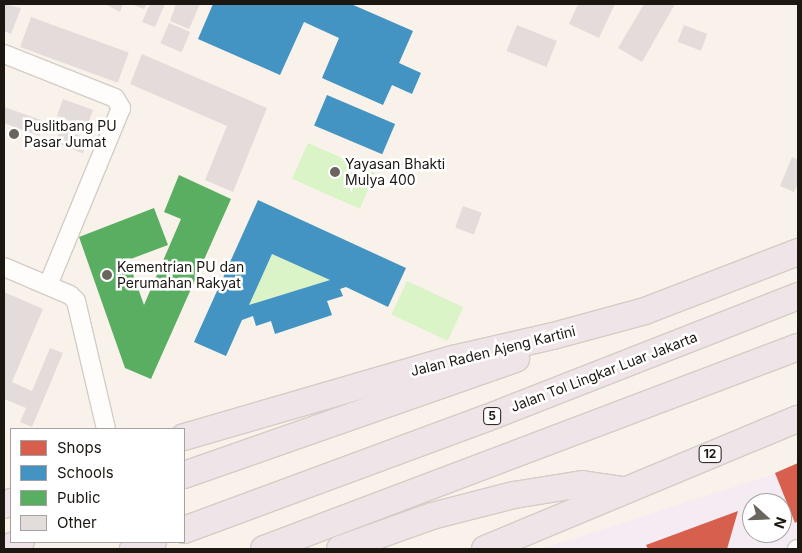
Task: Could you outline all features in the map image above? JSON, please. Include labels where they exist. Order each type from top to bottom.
[{"type":"highway","name":"Jalan Raden Ajeng Kartini","points":[[185,437],[453,359],[553,336],[645,311],[798,252]]},
{"type":"highway","name":"Jalan Tol Lingkar Luar Jakarta","points":[[185,530],[487,418],[798,296]]},
{"type":"highway","points":[[185,475],[516,359],[553,336]]},
{"type":"highway","points":[[264,549],[798,347]]},
{"type":"highway","name":"12","points":[[485,549],[622,490],[798,419]]},
{"type":"highway","points":[[340,549],[432,516],[514,495],[582,484],[622,490]]},
{"type":"highway","points":[[4,549],[19,543]]},
{"type":"highway","points":[[133,549],[150,543]]},
{"type":"street","points":[[4,54],[115,98],[121,108],[48,285]]},
{"type":"street","points":[[4,266],[70,295],[80,309],[106,428]]},
{"type":"shaded area","points":[[798,466],[797,549],[542,549]]},
{"type":"green space","points":[[308,143],[376,173],[360,209],[292,179]]},
{"type":"green space","points":[[272,254],[330,280],[249,305]]},
{"type":"green space","points":[[407,281],[463,307],[448,341],[391,315]]},
{"type":"building: Shops","points":[[798,463],[798,521],[795,523],[792,516],[792,493],[783,493],[775,473]]},
{"type":"building: Shops","points":[[738,511],[727,549],[648,549],[646,545]]},
{"type":"building: Schools","points":[[213,4],[351,4],[413,31],[399,63],[421,73],[412,94],[392,85],[383,105],[322,78],[339,38],[304,22],[280,75],[198,39]]},
{"type":"building: Schools","points":[[327,95],[395,124],[382,154],[314,125]]},
{"type":"building: Schools","points":[[258,200],[406,268],[388,307],[346,287],[340,289],[343,296],[327,301],[332,315],[275,334],[271,321],[256,326],[253,316],[242,320],[226,356],[194,342]],"holes":[[[272,254],[330,280],[249,305]]]},
{"type":"building: Public","points":[[179,175],[231,199],[151,379],[125,368],[79,237],[154,208],[168,245],[128,260],[144,305],[181,219],[164,212]]},
{"type":"building: Other","points":[[4,4],[21,8],[11,34],[4,31]]},
{"type":"building: Other","points":[[105,4],[123,4],[120,12]]},
{"type":"building: Other","points":[[131,4],[147,4],[144,9]]},
{"type":"building: Other","points":[[150,4],[165,4],[155,27],[142,22]]},
{"type":"building: Other","points":[[176,4],[200,4],[189,29],[170,21]]},
{"type":"building: Other","points":[[578,4],[615,4],[599,38],[569,24]]},
{"type":"building: Other","points":[[644,4],[675,4],[642,62],[618,48]]},
{"type":"building: Other","points":[[31,17],[129,53],[118,83],[20,47]]},
{"type":"building: Other","points":[[169,23],[190,32],[182,52],[160,43]]},
{"type":"building: Other","points":[[517,25],[557,41],[546,67],[507,51]]},
{"type":"building: Other","points":[[684,25],[707,34],[701,51],[678,42]]},
{"type":"building: Other","points":[[142,54],[267,108],[233,192],[205,180],[227,126],[130,84]]},
{"type":"building: Other","points":[[63,99],[93,110],[87,127],[57,116]]},
{"type":"building: Other","points":[[4,107],[44,121],[39,136],[4,123]]},
{"type":"building: Other","points":[[61,128],[89,140],[83,154],[55,142]]},
{"type":"building: Other","points":[[792,157],[798,160],[798,183],[794,192],[780,186]]},
{"type":"building: Other","points":[[463,206],[482,213],[474,234],[455,228]]},
{"type":"building: Other","points":[[4,292],[43,309],[12,382],[32,391],[50,348],[63,353],[32,427],[20,422],[26,408],[4,399]]},
{"type":"place","name":"Puslitbang PU Pasar Jumat","points":[[14,134]]},
{"type":"place","name":"Yayasan Bhakti Mulya 400","points":[[335,172]]},
{"type":"place","name":"Kementrian PU dan Perumahan Rakyat","points":[[107,275]]}]
